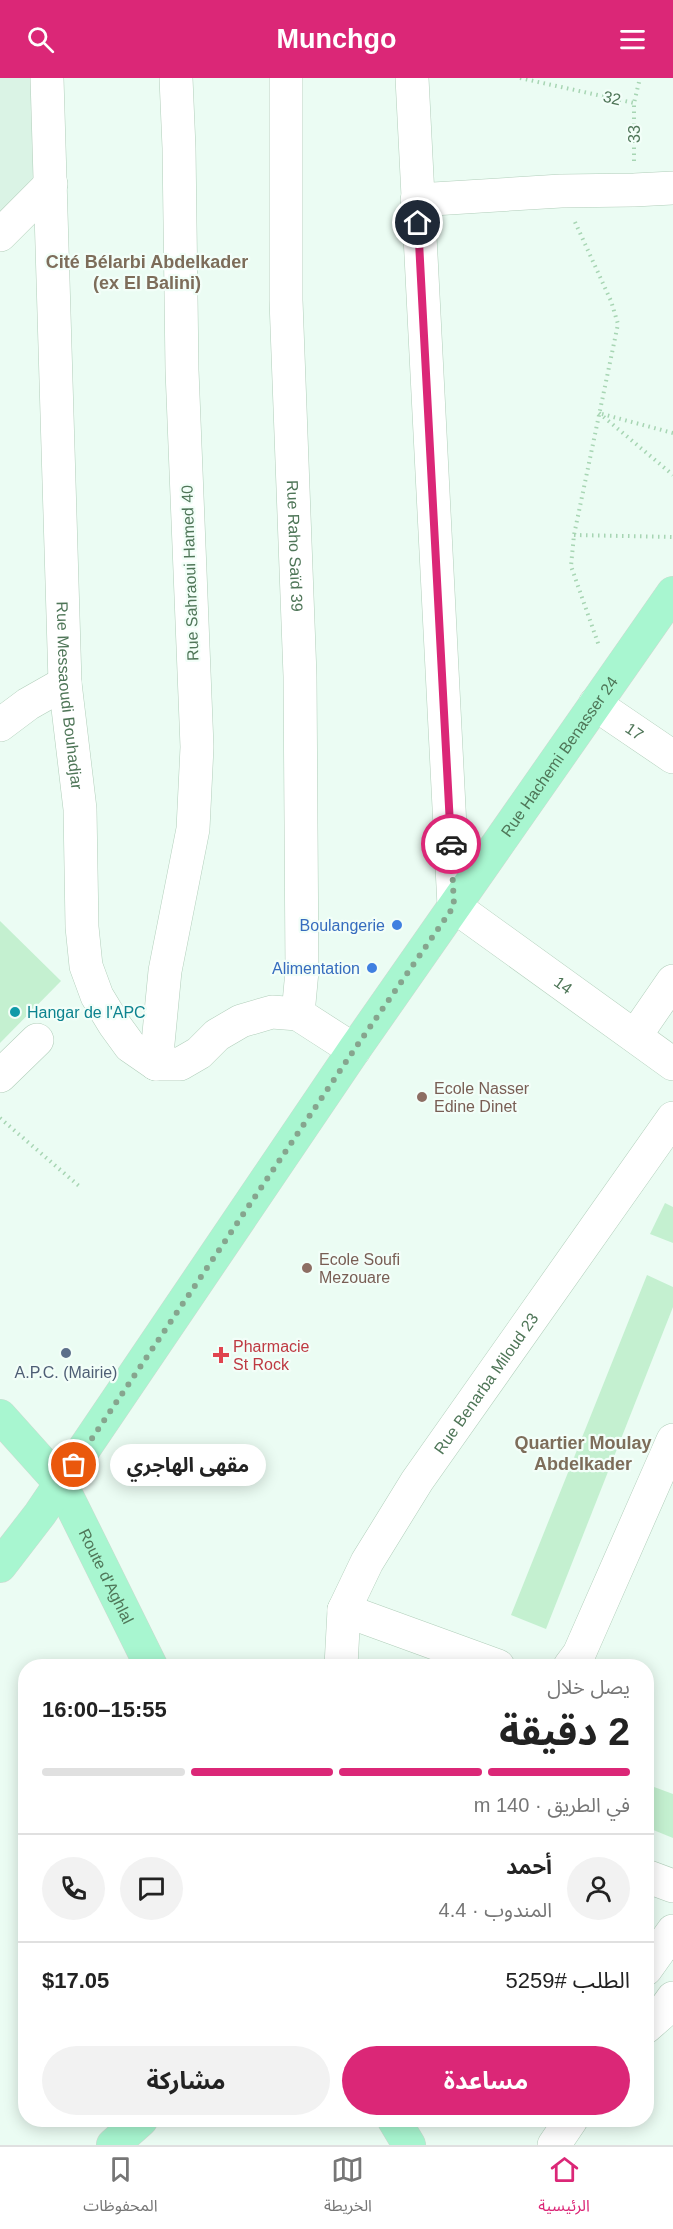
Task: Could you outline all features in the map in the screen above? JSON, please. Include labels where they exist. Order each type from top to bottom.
[{"type":"main road","name":"Rue Hachemi Benasser 24","points":[[0,1566],[61,1484],[354,1050],[673,593]]},
{"type":"main road","name":"Route d'Aghlal","points":[[0,1416],[61,1484],[148,1659]]},
{"type":"main road","points":[[113,2145],[133,2127]]},
{"type":"main road","points":[[398,2127],[409,2145]]},
{"type":"street","name":"Rue Messaoudi Bouhadjar","points":[[47,78],[65,683],[80,809],[82,927],[86,966],[97,996],[114,1024],[130,1046],[156,1064]]},
{"type":"street","name":"Rue Sahraoui Hamed 40","points":[[156,1064],[165,971],[193,829],[196,747],[182,370],[176,78]]},
{"type":"street","name":"Rue Raho Saïd 39","points":[[286,78],[286,300],[300,676],[302,971],[298,1014]]},
{"type":"street","points":[[412,78],[454,906]]},
{"type":"street","points":[[0,236],[51,184]]},
{"type":"street","points":[[417,200],[561,191],[673,188]]},
{"type":"street","points":[[0,725],[28,704],[65,683]]},
{"type":"street","name":"17","points":[[603,693],[673,757]]},
{"type":"street","name":"14","points":[[454,906],[673,1064]]},
{"type":"street","points":[[635,1036],[673,981]]},
{"type":"street","points":[[156,1064],[180,1064],[199,1053],[218,1035],[241,1021],[272,1012],[298,1014],[354,1050]]},
{"type":"street","points":[[0,1076],[37,1040]]},
{"type":"street","name":"Rue Benarba Miloud 23","points":[[341,1659],[344,1610],[367,1562],[417,1481],[673,1119]]},
{"type":"street","points":[[575,1659],[673,1440]]},
{"type":"street","points":[[344,1610],[479,1659]]},
{"type":"street","points":[[654,1879],[673,1886]]},
{"type":"street","points":[[654,1957],[673,1930]]},
{"type":"street","points":[[654,2020],[673,1998]]},
{"type":"street","points":[[554,2145],[566,2127]]},
{"type":"path","name":"32","points":[[520,78],[634,103]]},
{"type":"path","name":"33","points":[[634,190],[634,103],[640,78]]},
{"type":"path","points":[[561,191],[611,301],[618,324],[574,535],[571,566],[603,693]]},
{"type":"path","points":[[599,413],[673,433]]},
{"type":"path","points":[[599,413],[673,475]]},
{"type":"path","points":[[574,535],[673,537]]},
{"type":"path","points":[[0,1118],[79,1186]]},
{"type":"shaded area","points":[[0,78],[31,78],[36,179],[0,216]]},
{"type":"building","name":"Hangar de l'APC","points":[[0,921],[61,981],[0,1043]]},
{"type":"building","points":[[665,1203],[673,1207],[673,1243],[650,1234]]},
{"type":"building","points":[[647,1275],[673,1287],[673,1307],[546,1629],[511,1615]]},
{"type":"building","points":[[654,1787],[673,1794],[673,1838],[654,1830]]},
{"type":"way so far","points":[[74,1465],[454,906],[451,844]]},
{"type":"place","name":"Boulangerie","points":[[397,925]]},
{"type":"place","name":"Alimentation","points":[[372,968]]},
{"type":"place","name":"Hangar de l'APC","points":[[15,1012]]},
{"type":"place","name":"Ecole Nasser Edine Dinet","points":[[422,1097]]},
{"type":"place","name":"Ecole Soufi Mezouare","points":[[307,1268]]},
{"type":"place","name":"A.P.C. (Mairie)","points":[[66,1353]]},
{"type":"place","name":"Pharmacie St Rock","points":[[221,1355]]},
{"type":"place","name":"مقهى الهاجري","points":[[74,1465]]},
{"type":"district","name":"Cité Bélarbi Abdelkader (ex El Balini)","points":[[147,272]]},
{"type":"district","name":"Quartier Moulay Abdelkader","points":[[583,1453]]},
{"type":"route","points":[[418,223],[451,844]]}]
